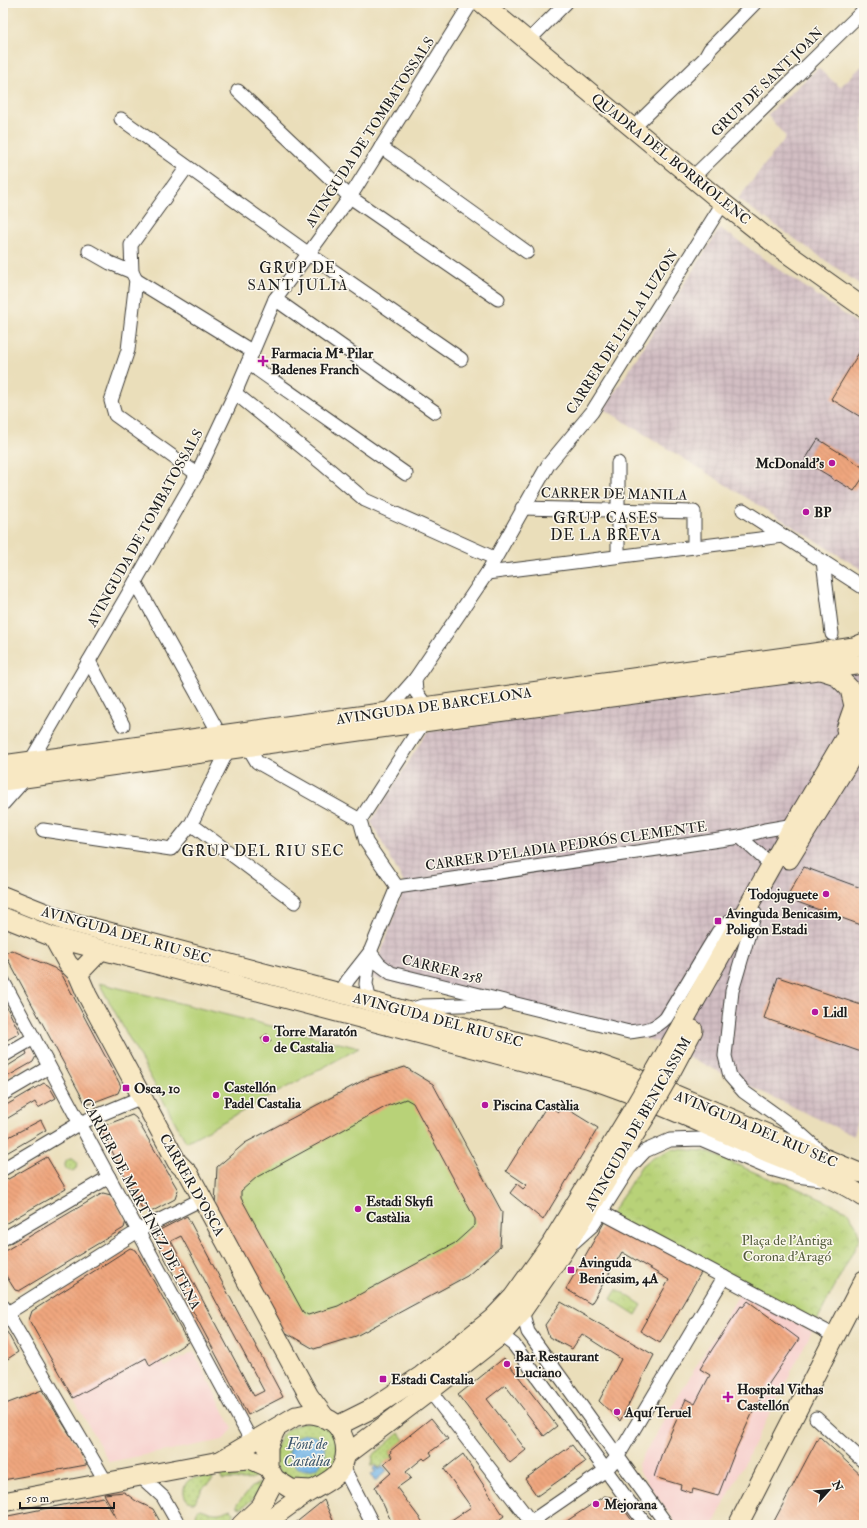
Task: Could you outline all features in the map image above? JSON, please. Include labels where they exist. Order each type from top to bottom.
[{"type":"main road","name":"QUADRA DEL BORRIOLENC","points":[[482,3],[723,203],[781,249],[863,306]]},
{"type":"main road","name":"AVINGUDA DE BARCELONA","points":[[224,743],[248,747],[425,715],[854,647],[864,643]]},
{"type":"main road","name":"AVINGUDA DE BARCELONA","points":[[3,765],[28,770],[224,743],[386,712],[425,715],[864,664]]},
{"type":"main road","name":"AVINGUDA DE BARCELONA","points":[[816,669],[836,675],[850,689],[854,706],[847,724],[845,738]]},
{"type":"main road","name":"AVINGUDA DE BENICÀSSIM","points":[[752,910],[771,865],[845,738],[854,728],[864,712]]},
{"type":"main road","name":"AVINGUDA DE BENICÀSSIM","points":[[344,1469],[430,1391],[501,1335],[522,1311],[562,1253],[752,910],[864,738]]},
{"type":"main road","name":"AVINGUDA DE BARCELONA","points":[[6,789],[28,770]]},
{"type":"main road","name":"AVINGUDA DEL RIU SEC","points":[[3,896],[63,920],[340,993],[592,1062],[631,1076],[857,1172],[864,1173]]},
{"type":"main road","name":"AVINGUDA DEL RIU SEC","points":[[8,923],[101,950],[587,1078],[623,1090],[676,1112],[830,1180],[864,1197]]},
{"type":"main road","name":"CARRER D'OSCA","points":[[53,937],[68,964],[78,974],[87,995],[177,1162],[189,1174],[309,1396],[331,1422]]},
{"type":"main road","points":[[78,974],[101,950]]},
{"type":"main road","name":"AVINGUDA DE BENICÀSSIM","points":[[331,1422],[372,1409],[421,1376],[492,1319],[513,1297],[551,1244],[640,1111]]},
{"type":"main road","points":[[738,1525],[864,1280]]},
{"type":"main road","points":[[296,1416],[309,1396]]},
{"type":"main road","points":[[220,1461],[296,1416],[310,1414],[331,1422],[344,1439],[344,1469],[322,1485],[282,1509],[263,1525]]},
{"type":"main road","points":[[242,1525],[261,1506],[272,1473],[268,1446],[276,1428]]},
{"type":"main road","points":[[3,1502],[220,1461],[250,1460],[272,1473],[291,1489],[312,1490]]},
{"type":"street","name":"AVINGUDA DE TOMBATOSSALS","points":[[28,770],[197,474],[235,393],[275,299],[350,197],[471,3]]},
{"type":"street","points":[[528,41],[566,3]]},
{"type":"street","points":[[634,128],[704,58],[710,49],[755,3]]},
{"type":"street","name":"GRUP DE SANT JOAN","points":[[693,177],[864,10]]},
{"type":"street","points":[[238,91],[350,197],[498,299]]},
{"type":"street","points":[[121,119],[309,254],[461,359]]},
{"type":"street","points":[[381,147],[526,252]]},
{"type":"street","points":[[187,167],[131,245],[134,276],[128,350],[111,401],[114,415],[197,474]]},
{"type":"street","name":"CARRER DE L'ILLA LUZON","points":[[386,712],[415,679],[487,573],[522,508],[548,465],[592,412],[723,203]]},
{"type":"street","points":[[89,251],[134,276],[250,357],[406,474]]},
{"type":"street","points":[[275,299],[435,412]]},
{"type":"street","points":[[235,393],[324,464],[365,500],[494,558]]},
{"type":"street","points":[[618,463],[618,556]]},
{"type":"street","name":"CARRER DE MANILA","points":[[522,508],[694,512],[694,547]]},
{"type":"street","points":[[743,510],[864,588]]},
{"type":"street","points":[[487,573],[783,536]]},
{"type":"street","points":[[823,561],[832,634]]},
{"type":"street","points":[[43,830],[171,848],[191,824],[224,743],[135,582]]},
{"type":"street","points":[[89,661],[123,725]]},
{"type":"street","points":[[360,820],[425,715],[416,692],[415,679]]},
{"type":"street","points":[[248,747],[257,762],[360,820],[366,842],[397,887],[370,952],[366,984],[370,1002]]},
{"type":"street","points":[[3,804],[6,789]]},
{"type":"street","points":[[191,824],[295,902]]},
{"type":"street","name":"CARRER D'ELADIA PEDRÓS CLEMENTE","points":[[397,887],[740,837],[765,830],[794,825]]},
{"type":"street","points":[[740,837],[771,865]]},
{"type":"street","points":[[752,910],[732,991],[725,1056],[730,1076],[744,1092],[793,1127],[831,1161]]},
{"type":"street","name":"AVINGUDA DE BENICÀSSIM","points":[[649,1030],[660,1025],[666,1018],[718,932],[752,910]]},
{"type":"street","points":[[340,993],[348,980],[370,952]]},
{"type":"street","name":"CARRER 258","points":[[370,952],[379,964],[391,973],[629,1032],[649,1030]]},
{"type":"street","name":"CARRER DE MARTÍNEZ DE TENA","points":[[3,981],[252,1442]]},
{"type":"street","name":"CARRER 258","points":[[406,1011],[422,1006],[515,1003]]},
{"type":"street","points":[[3,1056],[34,1038]]},
{"type":"street","points":[[3,1094],[49,1067]]},
{"type":"street","points":[[3,1169],[80,1124],[142,1097]]},
{"type":"street","points":[[562,1253],[593,1225],[629,1168],[645,1151],[670,1140],[701,1139],[770,1169],[796,1176],[830,1180]]},
{"type":"street","points":[[3,1239],[109,1177]]},
{"type":"street","points":[[106,1482],[4,1312],[138,1231],[202,1199]]},
{"type":"street","points":[[601,1212],[721,1281],[835,1336]]},
{"type":"street","points":[[430,1391],[528,1523],[606,1470],[618,1456],[721,1281]]},
{"type":"street","points":[[522,1311],[528,1332],[667,1525]]},
{"type":"street","points":[[501,1335],[514,1345],[646,1525]]},
{"type":"street","points":[[522,1356],[537,1344]]},
{"type":"street","points":[[816,1418],[864,1462]]},
{"type":"street","points":[[344,1469],[373,1525]]},
{"type":"street","points":[[140,1476],[163,1497],[179,1525]]},
{"type":"shaded area","points":[[864,64],[864,284],[862,286],[738,199],[786,137],[767,115],[818,68],[840,87]]},
{"type":"shaded area","points":[[720,228],[864,328],[864,571],[604,409]]},
{"type":"shaded area","points":[[864,668],[864,1098],[854,1136],[655,1041],[372,978],[405,885],[371,822],[427,732]]},
{"type":"shaded area","name":"Hospital Vithas Castellón","points":[[740,1293],[812,1331],[713,1525],[677,1525],[639,1471],[638,1464]]},
{"type":"shaded area","points":[[194,1352],[233,1429],[223,1440],[109,1462],[73,1398],[146,1358],[150,1365],[161,1360],[165,1367]]},
{"type":"green space","name":"Castellón Padel Castalia","points":[[99,983],[359,1048],[186,1142]]},
{"type":"green space","name":"Estadi Skyfi Castàlia","points":[[405,1067],[433,1084],[502,1212],[500,1247],[467,1276],[356,1336],[314,1349],[283,1331],[215,1206],[217,1167],[245,1143],[366,1079]]},
{"type":"green space","name":"Plaça de l'Antiga Corona d'Aragó","points":[[672,1149],[705,1151],[768,1178],[790,1185],[847,1211],[856,1225],[860,1238],[813,1328],[608,1219],[642,1165]]},
{"type":"green space","points":[[69,1159],[73,1159],[77,1165],[73,1171],[69,1171],[65,1167],[65,1163]]},
{"type":"green space","points":[[617,1289],[642,1305],[636,1315],[611,1299]]},
{"type":"green space","points":[[310,1421],[325,1424],[333,1432],[337,1443],[337,1454],[333,1465],[324,1474],[311,1479],[298,1480],[286,1477],[277,1469],[275,1463],[275,1451],[277,1445],[283,1434],[289,1429]]},
{"type":"green space","points":[[399,1433],[404,1440],[390,1451],[392,1457],[379,1468],[376,1465],[371,1466],[373,1460],[372,1456]]},
{"type":"green space","points":[[242,1469],[250,1469],[257,1474],[257,1476],[249,1480],[223,1480],[220,1477],[221,1474]]},
{"type":"green space","points":[[210,1475],[213,1480],[203,1488],[195,1502],[187,1500],[184,1489],[187,1482],[193,1478]]},
{"type":"green space","points":[[259,1483],[261,1485],[260,1489],[254,1498],[242,1508],[237,1507],[237,1504],[252,1487]]},
{"type":"green space","points":[[200,1509],[212,1513],[218,1513],[231,1509],[234,1512],[234,1515],[222,1525],[202,1525],[196,1517]]},
{"type":"water","name":"Font de Castàlia","points":[[311,1434],[320,1439],[324,1445],[324,1459],[320,1465],[311,1470],[303,1470],[294,1465],[290,1459],[289,1448],[294,1439],[300,1435]]},
{"type":"water","points":[[383,1466],[387,1471],[375,1481],[371,1475],[376,1471],[373,1470],[374,1467],[377,1467],[378,1470]]},
{"type":"building","points":[[860,351],[864,353],[864,419],[831,399]]},
{"type":"building","name":"McDonald's","points":[[818,439],[864,468],[864,476],[854,491],[816,469],[805,460]]},
{"type":"building","name":"Todojuguete","points":[[804,867],[864,889],[864,926],[786,898]]},
{"type":"building","points":[[11,950],[54,968],[61,973],[121,1086],[118,1093],[89,1104],[85,1103],[5,954]]},
{"type":"building","name":"Lidl","points":[[778,977],[864,1006],[864,1053],[764,1018]]},
{"type":"building","points":[[3,1000],[20,1033],[7,1040],[4,1033],[6,1032],[3,1026]]},
{"type":"building","name":"Torre Maratón de Castalia","points":[[267,1034],[271,1041],[265,1044],[261,1038]]},
{"type":"building","points":[[31,1046],[36,1056],[33,1062],[3,1079],[3,1069],[27,1054],[25,1049]]},
{"type":"building","points":[[405,1067],[433,1084],[502,1212],[500,1247],[467,1276],[356,1336],[314,1349],[283,1331],[215,1206],[217,1167],[245,1143],[366,1079]],"holes":[[[406,1099],[413,1103],[475,1219],[475,1225],[455,1243],[338,1306],[308,1315],[303,1312],[241,1198],[241,1191],[257,1177],[387,1106]]]},
{"type":"building","points":[[44,1083],[49,1086],[56,1098],[38,1108],[35,1102],[3,1121],[3,1107]]},
{"type":"building","points":[[548,1104],[558,1112],[564,1107],[598,1128],[543,1220],[510,1193],[517,1184],[523,1189],[527,1185],[506,1171]]},
{"type":"building","points":[[132,1115],[136,1118],[178,1190],[175,1199],[151,1212],[142,1209],[101,1130],[103,1126]]},
{"type":"building","points":[[41,1120],[46,1130],[3,1155],[3,1140]]},
{"type":"building","points":[[47,1157],[66,1189],[3,1225],[3,1182]]},
{"type":"building","points":[[103,1193],[111,1195],[126,1221],[124,1228],[19,1291],[15,1290],[3,1271],[3,1252]]},
{"type":"building","points":[[187,1216],[283,1397],[248,1415],[152,1234]],"holes":[[[181,1236],[264,1391],[254,1396],[171,1241]]]},
{"type":"building","points":[[608,1216],[702,1271],[660,1343],[640,1331],[669,1280],[622,1252],[591,1304],[566,1289]]},
{"type":"building","points":[[130,1248],[136,1250],[188,1342],[150,1366],[146,1358],[73,1398],[29,1320],[32,1311]]},
{"type":"building","name":"Hospital Vithas Castellón","points":[[748,1301],[799,1339],[770,1382],[752,1414],[736,1449],[718,1496],[693,1489],[692,1493],[680,1489],[681,1485],[654,1477],[663,1450],[686,1399],[695,1404],[710,1375],[700,1369],[741,1306],[743,1307]]},
{"type":"building","points":[[561,1302],[654,1355],[620,1421],[599,1401],[621,1359],[582,1334],[572,1349],[549,1337],[545,1325]]},
{"type":"building","points":[[3,1332],[7,1332],[18,1352],[3,1362]]},
{"type":"building","points":[[504,1358],[557,1426],[544,1436],[505,1385],[487,1399],[526,1450],[510,1463],[458,1395]]},
{"type":"building","points":[[42,1390],[87,1462],[86,1465],[3,1480],[3,1405]]},
{"type":"building","points":[[431,1418],[448,1439],[430,1452],[432,1455],[425,1460],[423,1458],[406,1472],[411,1478],[397,1488],[425,1525],[393,1525],[375,1487],[392,1472],[384,1463],[392,1457],[390,1451]]},
{"type":"building","points":[[819,1436],[864,1478],[864,1513],[861,1517],[863,1519],[859,1525],[772,1525]]},
{"type":"building","points":[[572,1445],[585,1462],[537,1496],[525,1479]]},
{"type":"building","points":[[463,1454],[504,1516],[492,1525],[444,1525],[471,1507],[444,1469]]},
{"type":"building","points":[[124,1492],[136,1501],[153,1509],[162,1525],[3,1525],[3,1517],[103,1497],[116,1518],[104,1494]]},
{"type":"building","points":[[604,1496],[616,1498],[635,1525],[561,1525]]},
{"type":"building","points":[[324,1500],[335,1525],[293,1525]]},
{"type":"place","name":"Farmacia Mª Pilar Badenes Franch","points":[[263,361]]},
{"type":"place","name":"McDonald's","points":[[832,463]]},
{"type":"place","name":"BP","points":[[806,512]]},
{"type":"place","name":"Todojuguete","points":[[826,894]]},
{"type":"place","name":"Avinguda Benicasim, Poligon Estadi","points":[[718,921]]},
{"type":"place","name":"Lidl","points":[[815,1012]]},
{"type":"place","name":"Torre Maratón de Castalia","points":[[266,1039]]},
{"type":"place","name":"Osca, 10","points":[[126,1088]]},
{"type":"place","name":"Castellón Padel Castalia","points":[[216,1095]]},
{"type":"place","name":"Piscina Castàlia","points":[[485,1105]]},
{"type":"place","name":"Estadi Skyfi Castàlia","points":[[358,1209]]},
{"type":"place","name":"Avinguda Benicasim, 4A","points":[[571,1270]]},
{"type":"place","name":"Bar Restaurant Luciano","points":[[507,1364]]},
{"type":"place","name":"Estadi Castalia","points":[[383,1379]]},
{"type":"place","name":"Hospital Vithas Castellón","points":[[728,1397]]},
{"type":"place","name":"Aquí Teruel","points":[[617,1412]]},
{"type":"place","name":"Mejorana","points":[[596,1504]]},
{"type":"district","name":"GRUP DE SANT JULIÀ","points":[[298,276]]},
{"type":"district","name":"GRUP CASES DE LA BREVA","points":[[606,526]]},
{"type":"district","name":"GRUP DEL RIU SEC","points":[[263,851]]}]
